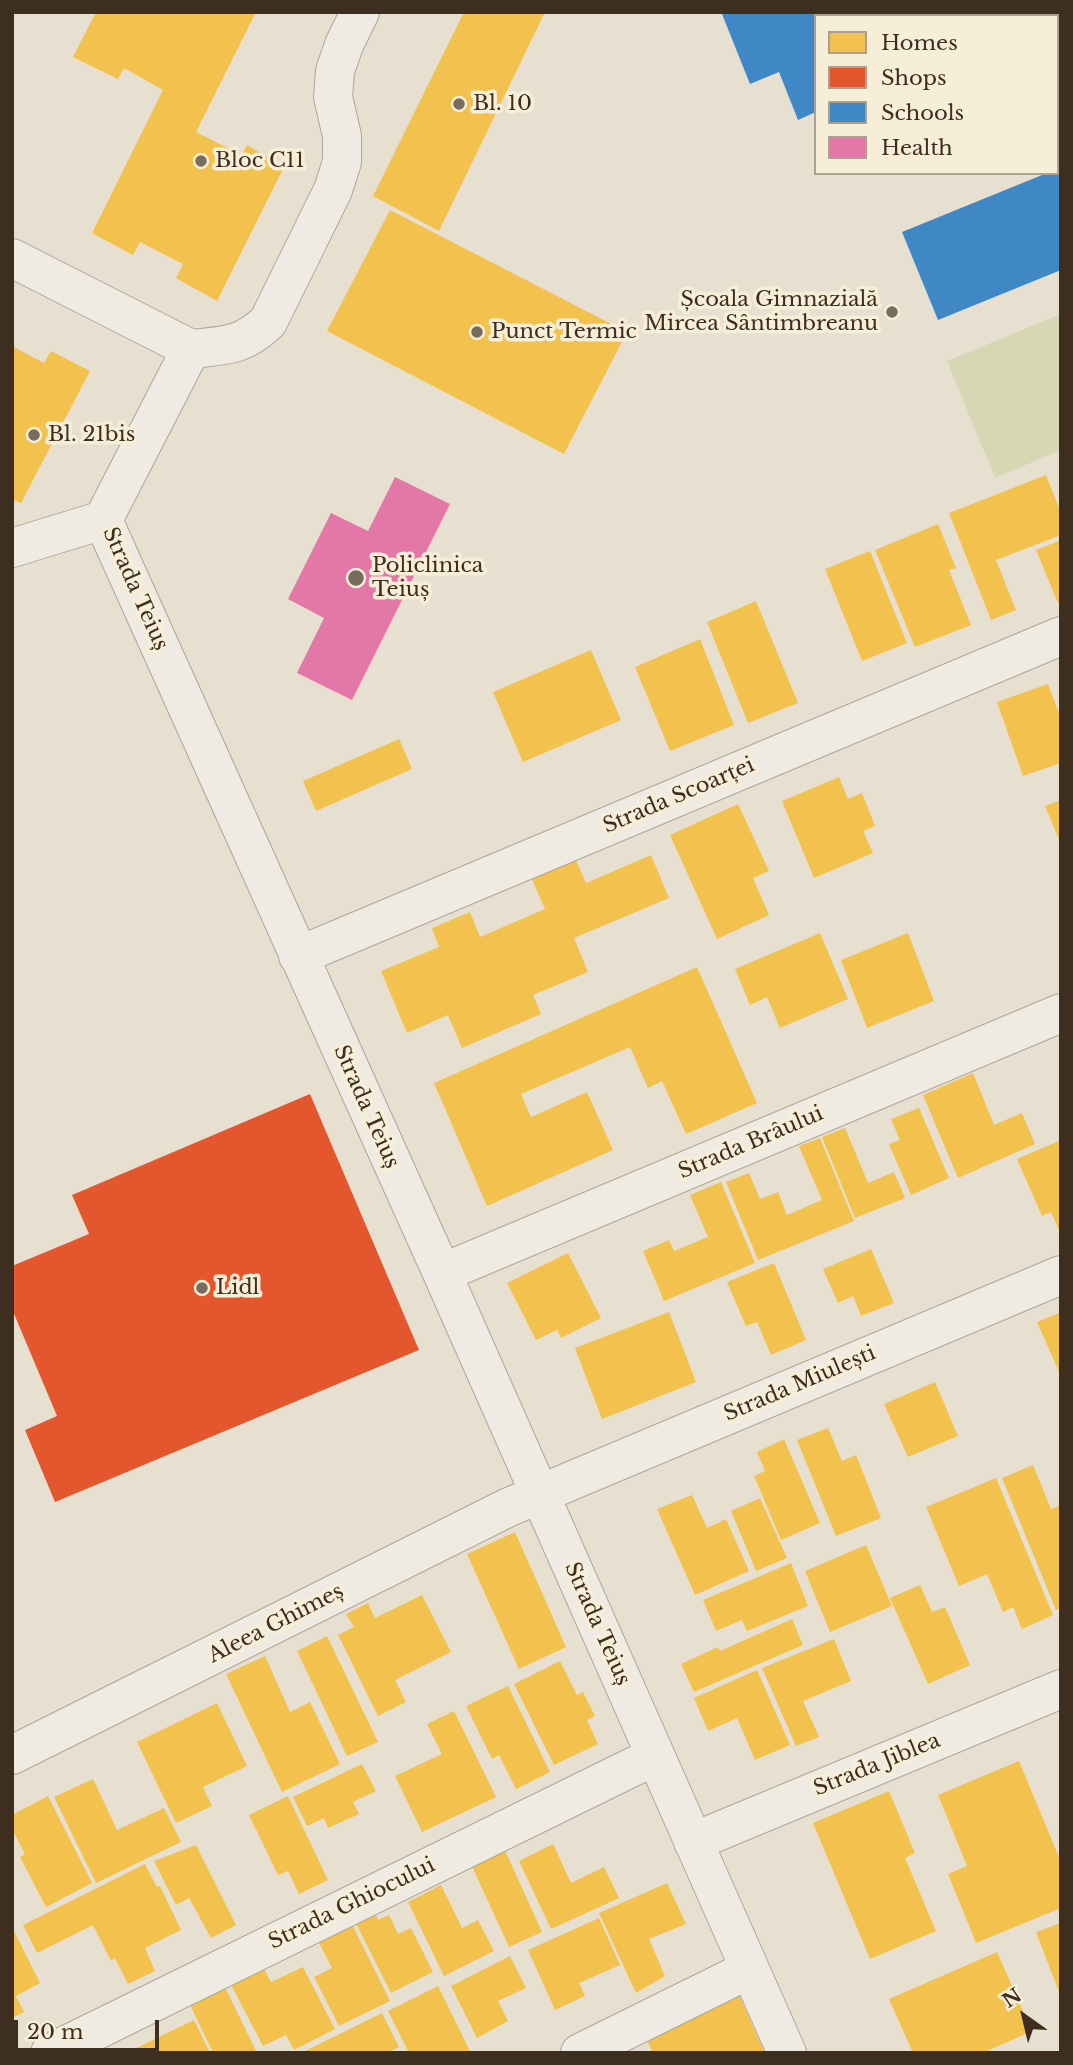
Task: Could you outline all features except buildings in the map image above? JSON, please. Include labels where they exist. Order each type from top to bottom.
[{"type":"street","points":[[12,258],[191,349],[239,343],[255,334],[268,322],[333,190],[342,162],[342,136],[333,97],[335,71],[360,12]]},
{"type":"street","name":"Strada Teiuș","points":[[191,349],[103,520],[442,1273],[787,2053]]},
{"type":"street","points":[[12,548],[103,520]]},
{"type":"street","name":"Strada Scoarței","points":[[298,956],[1061,636]]},
{"type":"street","name":"Strada Brâului","points":[[442,1273],[1061,1013]]},
{"type":"street","name":"Strada Miulești","points":[[540,1494],[1061,1275]]},
{"type":"street","name":"Aleea Ghimeș","points":[[12,1755],[496,1513],[540,1494]]},
{"type":"street","name":"Strada Jiblea","points":[[693,1842],[1061,1689]]},
{"type":"street","name":"Strada Ghiocului","points":[[50,2053],[655,1756]]},
{"type":"street","points":[[580,2053],[750,1969]]},
{"type":"green space","points":[[1061,314],[1061,450],[995,478],[947,361]]},
{"type":"place","name":"Bl. 10","points":[[459,104]]},
{"type":"place","name":"Bloc C11","points":[[201,161]]},
{"type":"place","name":"Școala Gimnazială Mircea Sântimbreanu","points":[[892,312]]},
{"type":"place","name":"Punct Termic","points":[[477,332]]},
{"type":"place","name":"Bl. 21bis","points":[[34,435]]},
{"type":"place","name":"Policlinica Teiuș","points":[[356,578]]},
{"type":"place","name":"Lidl","points":[[202,1288]]}]
